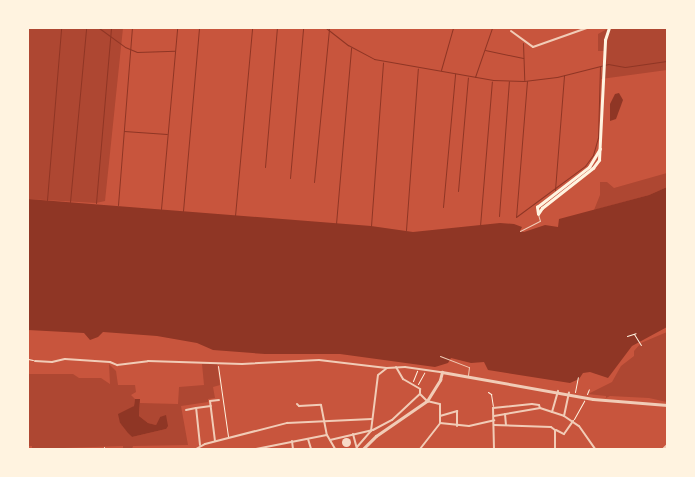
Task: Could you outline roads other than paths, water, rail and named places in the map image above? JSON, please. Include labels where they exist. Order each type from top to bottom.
[{"type":"main road","points":[[538,214],[542,208],[596,166],[599,160],[605,40],[609,28]]},
{"type":"street","points":[[511,31],[532,47],[586,28]]},
{"type":"street","points":[[35,361],[52,362],[65,360],[110,362],[117,365],[132,362],[319,360],[386,368],[418,368],[586,397],[667,405]]},
{"type":"street","points":[[396,367],[403,379],[417,386],[420,393],[427,401],[440,404],[440,423],[420,449]]},
{"type":"street","points":[[357,448],[371,431],[378,375],[386,368]]},
{"type":"street","points":[[363,449],[376,436],[427,401],[440,380],[442,372]]},
{"type":"street","points":[[552,412],[558,391]]},
{"type":"street","points":[[330,440],[371,431],[392,420],[420,393]]},
{"type":"street","points":[[564,416],[569,394]]},
{"type":"street","points":[[215,441],[211,400],[219,400]]},
{"type":"street","points":[[297,404],[299,406],[321,405],[327,435],[335,449]]},
{"type":"street","points":[[494,449],[493,408],[532,404],[538,405],[540,408],[564,416],[573,421],[595,449]]},
{"type":"street","points":[[186,410],[211,406]]},
{"type":"street","points":[[196,408],[200,445]]},
{"type":"street","points":[[494,416],[540,408]]},
{"type":"street","points":[[440,416],[457,411],[457,426]]},
{"type":"street","points":[[505,414],[506,425]]},
{"type":"street","points":[[196,449],[200,445],[287,423],[324,423],[372,419]]},
{"type":"street","points":[[440,423],[457,426],[482,424],[494,420]]},
{"type":"street","points":[[494,424],[531,427],[546,426],[564,434],[573,421]]},
{"type":"street","points":[[555,449],[556,430]]},
{"type":"street","points":[[354,434],[357,448]]},
{"type":"street","points":[[256,449],[327,435]]},
{"type":"street","points":[[308,439],[311,449]]},
{"type":"street","points":[[292,441],[293,449]]},
{"type":"street","points":[[663,449],[667,445]]},
{"type":"lane","points":[[520,231],[540,221],[538,214]]},
{"type":"lane","points":[[440,356],[469,367],[468,376]]},
{"type":"waterway","points":[[47,200],[61,28]]},
{"type":"waterway","points":[[70,202],[86,28]]},
{"type":"waterway","points":[[99,28],[125,47],[137,52],[175,51]]},
{"type":"waterway","points":[[96,203],[111,28]]},
{"type":"waterway","points":[[118,205],[132,28]]},
{"type":"waterway","points":[[161,209],[177,28]]},
{"type":"waterway","points":[[183,211],[199,28]]},
{"type":"waterway","points":[[235,216],[252,28]]},
{"type":"waterway","points":[[265,167],[277,28]]},
{"type":"waterway","points":[[290,178],[303,28]]},
{"type":"waterway","points":[[326,28],[348,45],[374,59],[493,80],[524,81],[557,77],[608,64],[625,67],[667,61]]},
{"type":"waterway","points":[[314,182],[329,28]]},
{"type":"waterway","points":[[441,70],[453,28]]},
{"type":"waterway","points":[[475,77],[492,28]]},
{"type":"waterway","points":[[523,43],[524,80]]},
{"type":"waterway","points":[[336,224],[351,48]]},
{"type":"waterway","points":[[485,50],[523,58]]},
{"type":"waterway","points":[[371,226],[383,62]]},
{"type":"waterway","points":[[527,81],[516,217],[585,166],[593,155],[598,138],[600,66]]},
{"type":"waterway","points":[[406,230],[418,68]]},
{"type":"waterway","points":[[443,207],[455,74]]},
{"type":"waterway","points":[[555,190],[564,75]]},
{"type":"waterway","points":[[458,191],[468,77]]},
{"type":"waterway","points":[[480,226],[492,81]]},
{"type":"waterway","points":[[499,216],[509,81]]},
{"type":"waterway","points":[[124,131],[167,134]]}]
